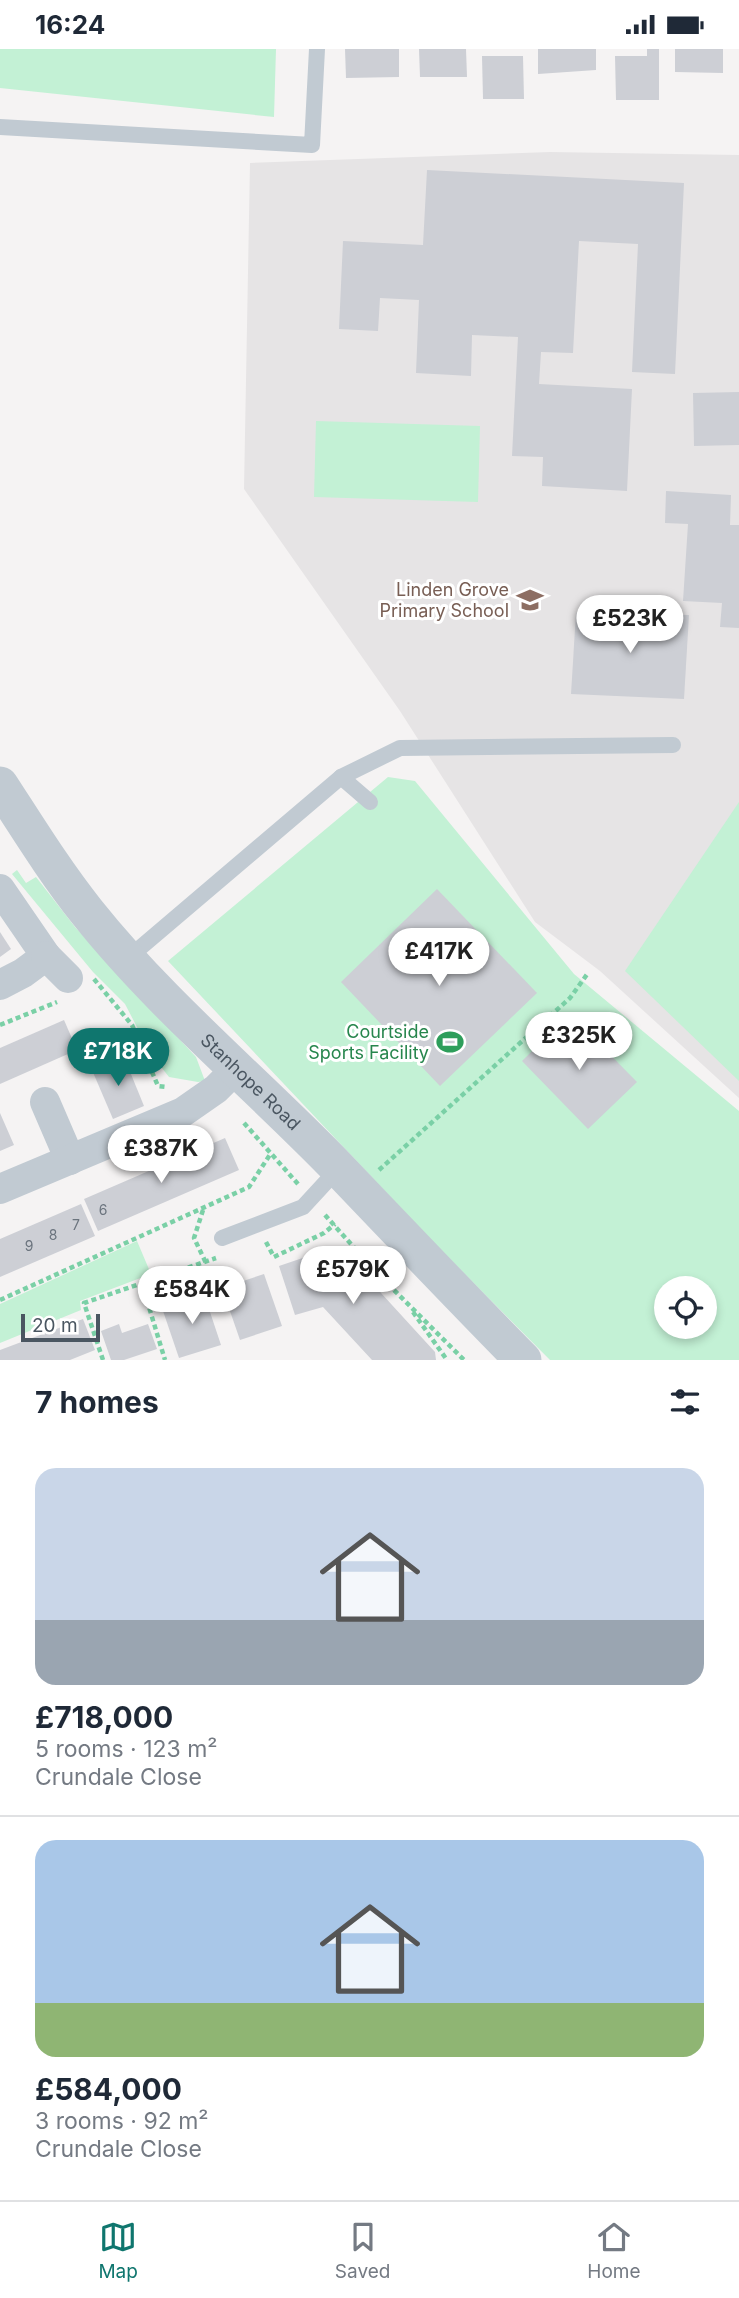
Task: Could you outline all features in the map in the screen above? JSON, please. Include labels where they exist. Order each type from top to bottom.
[{"type":"street","name":"Stanhope Road","points":[[0,785],[54,869],[127,959],[523,1360]]},
{"type":"street","points":[[0,889],[46,956],[77,984]]},
{"type":"street","points":[[0,985],[23,973],[46,956]]},
{"type":"street","points":[[0,1189],[183,1111],[216,1089],[235,1070]]},
{"type":"street","points":[[45,1102],[69,1160]]},
{"type":"lane","points":[[0,127],[313,145],[317,49]]},
{"type":"lane","points":[[127,959],[341,777],[400,748],[673,745]]},
{"type":"lane","points":[[341,777],[370,802]]},
{"type":"lane","points":[[222,1238],[303,1207],[347,1179]]},
{"type":"path","points":[[347,1179],[570,998],[588,973]]},
{"type":"path","points":[[0,1025],[77,984]]},
{"type":"path","points":[[0,1300],[249,1187],[271,1153]]},
{"type":"path","points":[[257,1223],[274,1257],[324,1233],[335,1224]]},
{"type":"path","points":[[103,1360],[84,1303],[216,1258]]},
{"type":"path","points":[[142,1284],[165,1360]]},
{"type":"path","points":[[406,1301],[447,1360]]},
{"type":"shaded area","name":"Linden Grove Primary School","points":[[550,152],[739,155],[739,1098],[600,971],[535,922],[400,711],[244,489],[250,163]]},
{"type":"green space","points":[[0,49],[276,49],[274,117],[0,88]]},
{"type":"green space","points":[[316,421],[480,426],[478,502],[314,497]]},
{"type":"green space","name":"Courtside Sports Facility","points":[[388,777],[415,781],[574,974],[739,1111],[739,1360],[550,1360],[434,1243],[168,961]]},
{"type":"green space","points":[[739,802],[739,1081],[625,971]]},
{"type":"green space","points":[[17,870],[26,883],[36,877],[75,927],[196,1057],[205,1081],[169,1077],[151,1054],[125,1004],[93,972],[12,874]]},
{"type":"green space","points":[[137,1241],[151,1274],[80,1301],[81,1310],[0,1343],[0,1304]]},
{"type":"building","points":[[345,49],[399,49],[399,77],[346,78]]},
{"type":"building","points":[[419,49],[466,49],[467,77],[420,77]]},
{"type":"building","points":[[538,49],[596,49],[596,70],[538,74]]},
{"type":"building","points":[[647,49],[659,49],[659,100],[616,100],[615,56],[647,56]]},
{"type":"building","points":[[675,49],[723,49],[723,73],[675,72]]},
{"type":"building","points":[[482,56],[523,56],[524,99],[483,99]]},
{"type":"building","points":[[427,170],[684,183],[675,374],[632,372],[638,244],[579,241],[573,353],[541,352],[539,384],[632,389],[627,491],[542,486],[543,457],[512,456],[518,337],[472,335],[471,376],[416,373],[419,300],[380,298],[378,331],[339,329],[343,241],[423,245]]},
{"type":"building","points":[[739,392],[739,445],[694,446],[693,393]]},
{"type":"building","points":[[666,491],[731,495],[730,525],[739,525],[739,628],[720,627],[722,603],[683,601],[688,524],[665,523]]},
{"type":"building","points":[[576,613],[689,615],[684,699],[571,694]]},
{"type":"building","points":[[437,889],[537,993],[440,1086],[341,982]]},
{"type":"building","points":[[0,932],[11,949],[0,957]]},
{"type":"building","points":[[570,1014],[637,1082],[588,1129],[522,1061]]},
{"type":"building","points":[[64,1020],[77,1050],[0,1084],[0,1048]]},
{"type":"building","points":[[124,1057],[144,1106],[113,1119],[92,1070]]},
{"type":"building","points":[[0,1113],[14,1145],[0,1151]]},
{"type":"building","points":[[225,1138],[239,1170],[98,1231],[84,1199]]},
{"type":"building","points":[[81,1204],[95,1236],[0,1277],[0,1239]]},
{"type":"building","points":[[338,1246],[435,1352],[436,1360],[372,1360],[323,1307],[295,1315],[279,1266]]},
{"type":"building","points":[[264,1274],[282,1326],[240,1340],[222,1288]]},
{"type":"building","points":[[204,1294],[221,1345],[179,1358],[162,1308]]},
{"type":"building","points":[[83,1319],[95,1350],[70,1360],[0,1360],[0,1350]]},
{"type":"building","points":[[119,1324],[122,1333],[148,1324],[157,1349],[124,1360],[111,1360],[101,1331]]},
{"type":"place","name":"Linden Grove Primary School","points":[[530,600]]},
{"type":"place","name":"Courtside Sports Facility","points":[[450,1042]]}]
